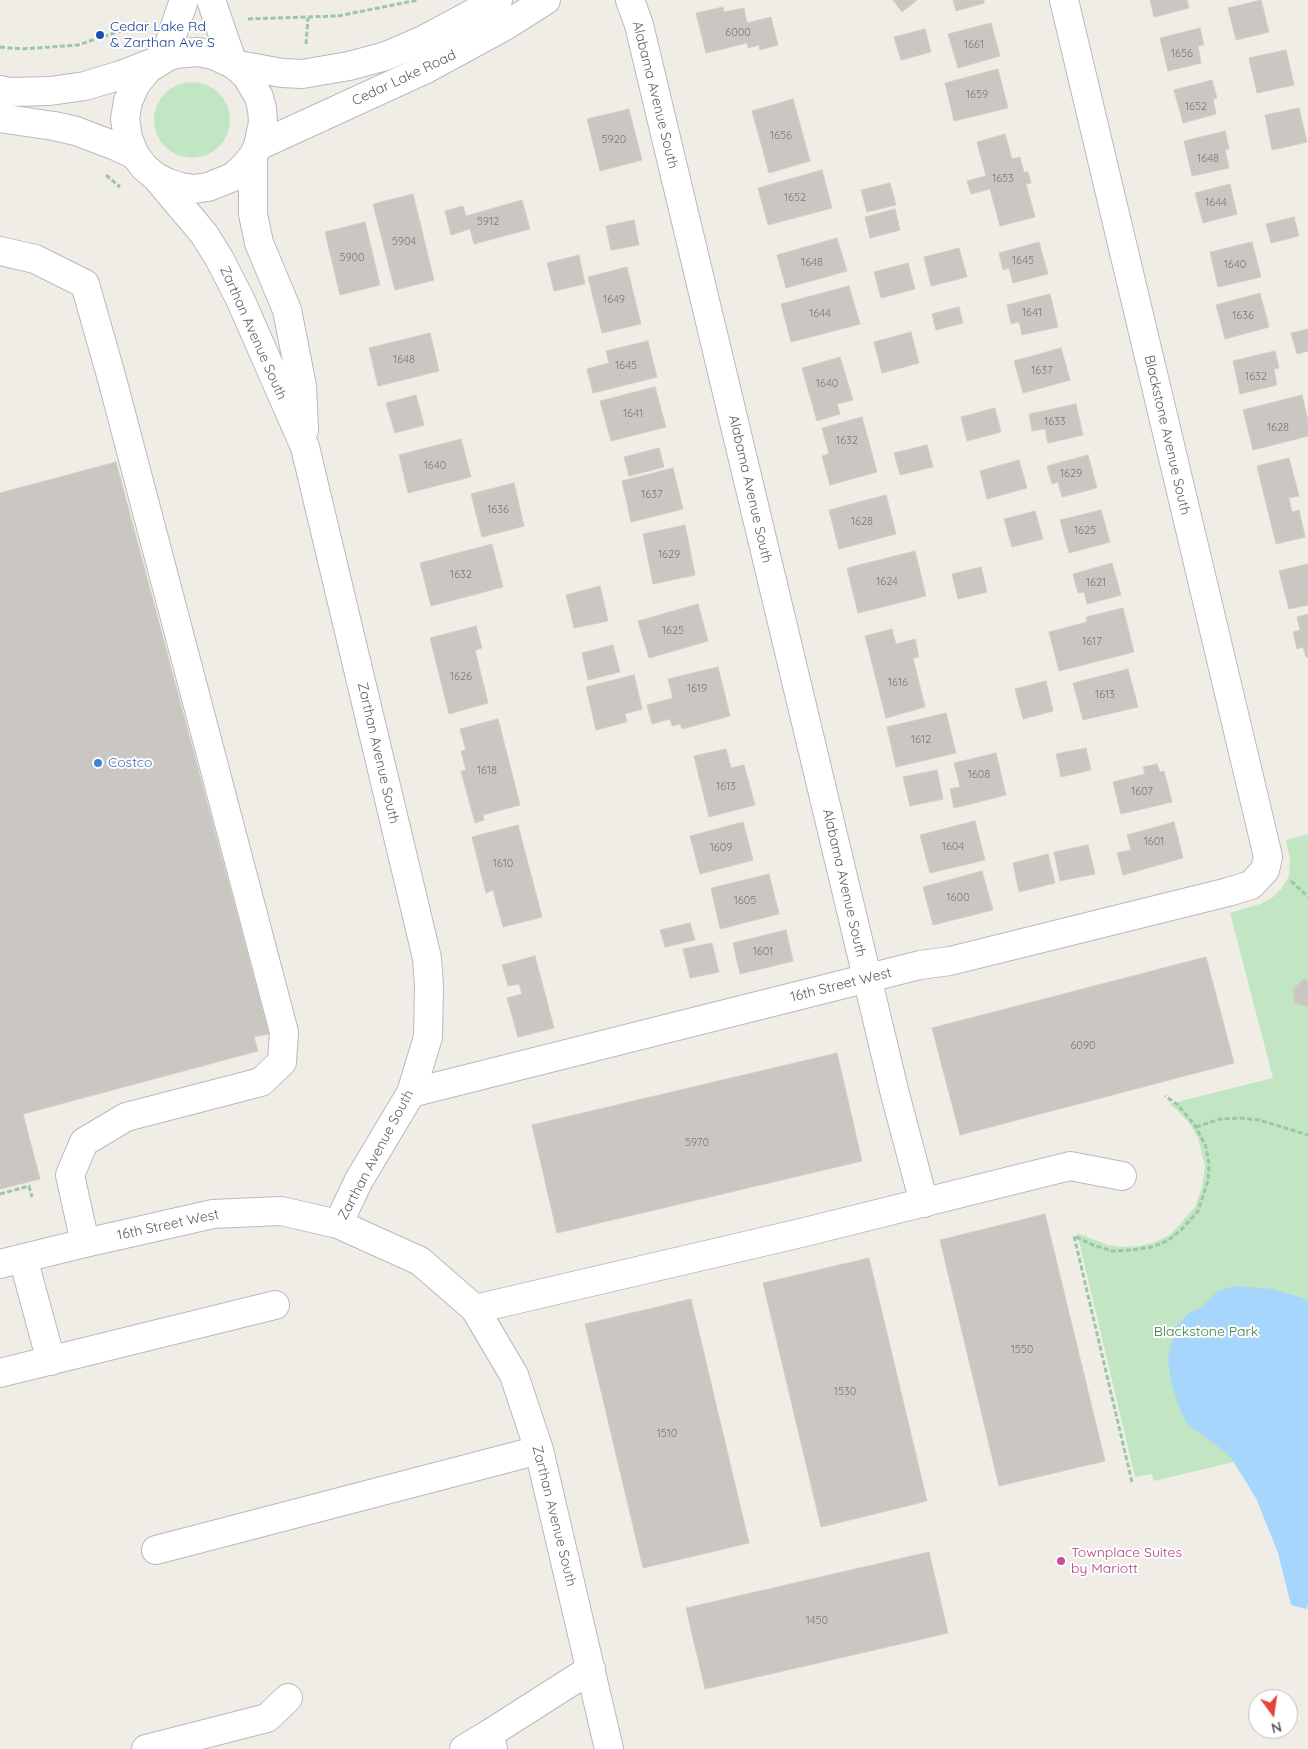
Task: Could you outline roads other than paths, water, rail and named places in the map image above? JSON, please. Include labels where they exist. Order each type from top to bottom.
[{"type":"street","points":[[164,59],[184,0]]},
{"type":"street","points":[[211,0],[233,64]]},
{"type":"street","name":"Cedar Lake Road","points":[[0,90],[9,92],[50,91],[85,86],[175,54],[198,52],[213,55],[233,64],[282,73],[302,74],[317,72],[386,56],[423,40],[498,0]]},
{"type":"street","name":"Cedar Lake Road","points":[[255,152],[426,69],[505,26],[546,0]]},
{"type":"street","name":"Alabama Avenue South","points":[[630,0],[641,35],[868,979],[924,1203]]},
{"type":"street","name":"Blackstone Avenue South","points":[[1064,0],[1265,844],[1268,857],[1265,870]]},
{"type":"street","name":"Cedar Lake Road","points":[[164,59],[148,69],[136,84],[128,101],[126,119],[128,138],[135,155],[144,168],[168,183],[194,189],[208,188],[233,177],[243,168],[255,152],[263,122],[259,97],[246,75],[233,64]]},
{"type":"street","name":"Cedar Lake Road","points":[[0,118],[54,126],[76,132],[135,155]]},
{"type":"street","name":"Zarthan Avenue South","points":[[255,152],[253,214],[259,243],[287,310],[302,386],[304,447]]},
{"type":"street","name":"Zarthan Avenue South","points":[[156,177],[204,234],[219,258],[240,299],[304,447],[427,958],[429,986],[428,1037],[411,1093],[359,1180],[338,1224],[420,1261],[475,1309],[514,1375],[539,1450],[610,1749]]},
{"type":"street","points":[[0,251],[35,259],[85,284],[112,378],[284,1032],[282,1062],[261,1082],[126,1117],[84,1142],[70,1174],[85,1243]]},
{"type":"street","name":"16th Street West","points":[[411,1093],[920,965],[950,961],[1228,892],[1252,885],[1265,870]]},
{"type":"street","points":[[475,1309],[805,1232],[1070,1166],[1122,1176]]},
{"type":"street","name":"16th Street West","points":[[11,1261],[213,1214],[280,1211],[338,1224]]},
{"type":"street","points":[[11,1261],[51,1360]]},
{"type":"street","points":[[0,1373],[275,1304]]},
{"type":"street","points":[[156,1550],[539,1450]]},
{"type":"street","points":[[464,1749],[491,1742],[591,1669]]},
{"type":"street","points":[[146,1749],[267,1718],[288,1698]]},
{"type":"water","points":[[1234,1286],[1273,1289],[1308,1300],[1308,1604],[1306,1609],[1291,1605],[1278,1553],[1256,1498],[1231,1458],[1188,1425],[1181,1412],[1171,1382],[1168,1358],[1175,1327],[1189,1313],[1202,1307],[1218,1291]]},
{"type":"place","name":"Cedar Lake Rd & Zarthan Ave S","points":[[100,35]]},
{"type":"place","name":"Costco","points":[[98,763]]},
{"type":"place","name":"Townplace Suites by Mariott","points":[[1061,1561]]},
{"type":"park label","name":"Blackstone Park","points":[[1206,1332]]}]
